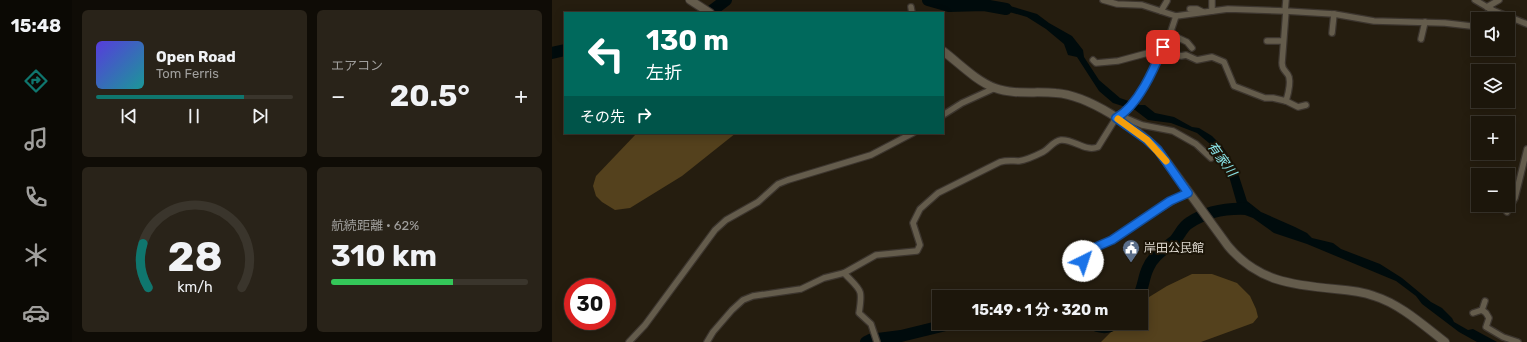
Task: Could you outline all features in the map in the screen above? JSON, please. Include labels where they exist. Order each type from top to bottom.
[{"type":"street","points":[[690,0],[708,12]]},
{"type":"street","points":[[1103,0],[1117,4],[1142,3],[1176,16],[1228,9],[1334,14],[1374,21],[1425,22],[1471,26]]},
{"type":"street","points":[[1212,0],[1212,11]]},
{"type":"street","points":[[1286,0],[1282,68],[1289,78],[1290,84],[1286,101]]},
{"type":"street","points":[[1475,0],[1489,9],[1527,24]]},
{"type":"street","points":[[1487,12],[1499,0]]},
{"type":"street","points":[[1161,11],[1167,1]]},
{"type":"street","points":[[910,6],[912,12]]},
{"type":"street","points":[[1190,9],[1197,8],[1203,12]]},
{"type":"street","points":[[1332,33],[1334,14]]},
{"type":"street","points":[[707,342],[713,332],[743,300],[754,296],[801,288],[824,278],[844,273],[876,255],[917,250],[920,245],[913,223],[920,209],[938,193],[1000,162],[1007,160],[1025,160],[1044,152],[1055,142],[1061,140],[1086,148],[1095,148],[1099,145],[1120,116],[1137,98],[1170,34],[1176,16]]},
{"type":"street","points":[[1421,39],[1425,22]]},
{"type":"street","points":[[1170,34],[1187,42],[1192,48]]},
{"type":"street","points":[[1151,40],[1166,40]]},
{"type":"street","points":[[1267,41],[1283,41]]},
{"type":"street","points":[[1093,60],[1096,63],[1116,61],[1151,51],[1161,50],[1181,56],[1186,55],[1197,60],[1212,57],[1224,62],[1234,86],[1265,98],[1286,101],[1298,107],[1306,104]]},
{"type":"street","points":[[944,52],[980,80],[995,88],[1010,92],[1069,94],[1142,125],[1173,130],[1196,144],[1211,158]]},
{"type":"street","points":[[944,114],[962,103],[995,88]]},
{"type":"street","points":[[1120,116],[1158,150],[1213,227],[1240,259],[1265,275],[1279,281],[1359,292],[1374,296],[1401,310],[1445,342]]},
{"type":"street","points":[[629,342],[652,316],[706,240],[726,220],[758,202],[778,184],[871,155],[911,134]]},
{"type":"street","points":[[1515,198],[1527,149]]},
{"type":"street","points":[[1086,277],[1083,261],[1089,250],[1112,240],[1170,201],[1188,193]]},
{"type":"street","points":[[844,273],[859,289],[862,295],[859,313],[871,324],[877,342]]},
{"type":"street","points":[[1482,310],[1485,301]]},
{"type":"street","points":[[1473,313],[1482,310]]},
{"type":"street","points":[[1482,310],[1488,315],[1486,327],[1503,337],[1518,342]]},
{"type":"shaded area","points":[[636,134],[735,134],[682,176],[630,208],[615,210],[602,202],[596,196],[593,186],[596,176]]},
{"type":"shaded area","points":[[1192,274],[1212,274],[1237,283],[1250,296],[1258,317],[1253,323],[1201,342],[1101,342],[1113,330],[1148,330],[1148,298],[1167,286]]},
{"type":"water","points":[[982,4],[1010,6],[1037,14],[1049,23],[1072,36],[1083,50],[1084,57],[1099,80],[1120,98],[1140,105],[1145,105],[1155,113],[1174,117],[1192,127],[1199,128],[1212,136],[1222,146],[1236,167],[1247,201],[1261,212],[1307,233],[1312,238],[1333,243],[1341,249],[1380,264],[1402,278],[1431,302],[1442,308],[1454,322],[1468,330],[1473,329],[1497,342],[1477,342],[1459,332],[1422,304],[1416,296],[1396,281],[1307,244],[1274,233],[1253,218],[1245,215],[1237,204],[1229,176],[1215,148],[1197,133],[1171,123],[1148,120],[1135,110],[1113,103],[1099,91],[1077,57],[1068,55],[1064,44],[1046,29],[1027,17]]},
{"type":"waterway","points":[[710,12],[726,0]]},
{"type":"waterway","name":"有家川","points":[[928,0],[949,6],[984,5],[1006,9]]},
{"type":"waterway","points":[[552,53],[564,50]]},
{"type":"waterway","points":[[1141,290],[1150,264],[1175,240],[1182,229],[1187,225],[1196,219],[1217,211],[1247,209]]},
{"type":"waterway","points":[[866,342],[932,328]]},
{"type":"slow traffic","points":[[1118,119],[1147,140],[1158,150],[1166,161]]},
{"type":"place","name":"岸田公民館","points":[[1131,263]]},
{"type":"route","points":[[1083,261],[1089,250],[1112,240],[1170,201],[1188,193],[1158,150],[1135,130],[1116,118],[1121,116],[1143,89],[1163,47]]}]
